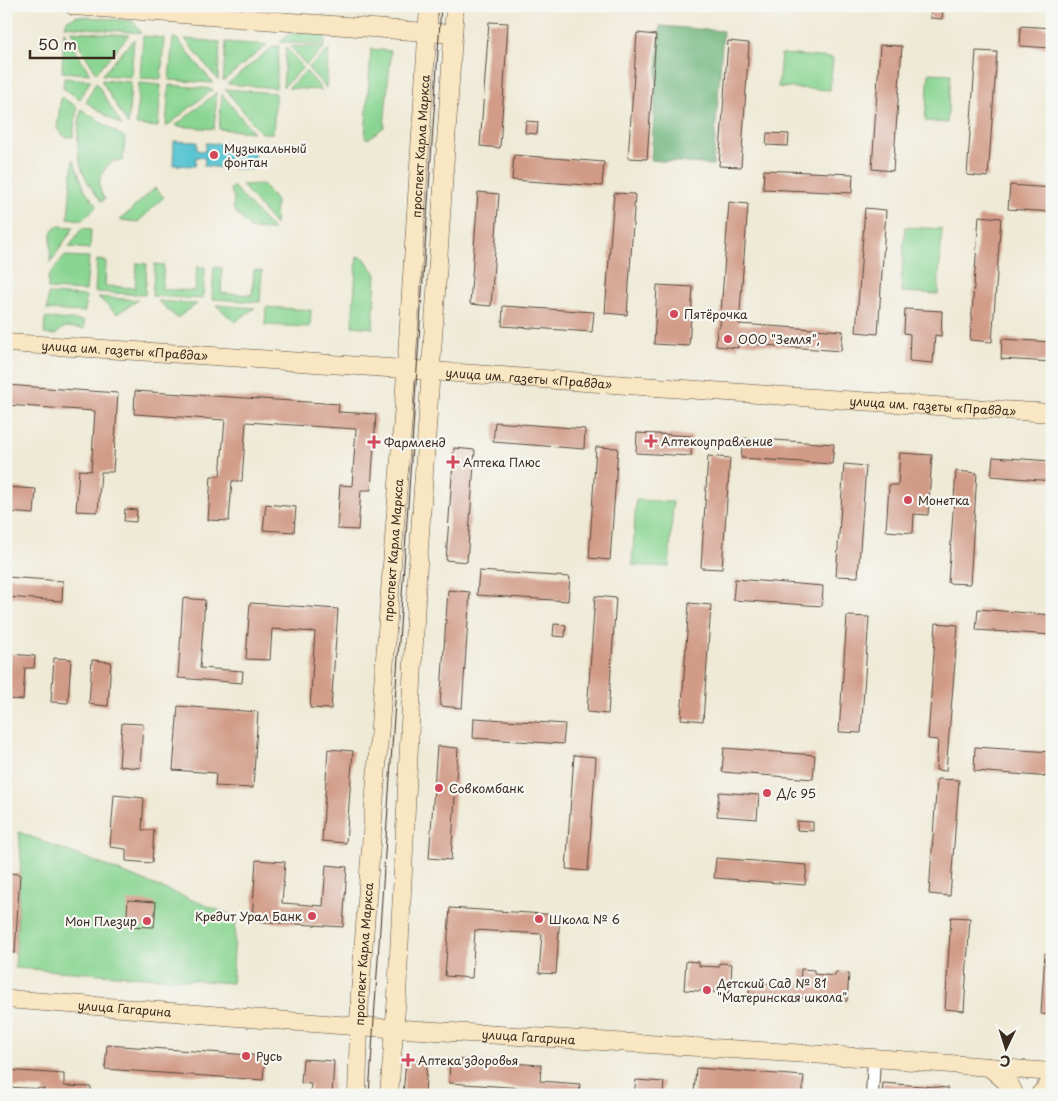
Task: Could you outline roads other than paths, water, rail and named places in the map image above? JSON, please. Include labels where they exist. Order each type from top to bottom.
[{"type":"main road","points":[[74,6],[453,34]]},
{"type":"main road","name":"проспект Карла Маркса","points":[[357,1095],[361,986],[407,369],[430,6]]},
{"type":"main road","name":"проспект Карла Маркса","points":[[389,1095],[417,579],[455,6]]},
{"type":"main road","name":"улица им. газеты «Правда»","points":[[6,343],[407,369],[879,403],[1052,413]]},
{"type":"main road","name":"улица Гагарина","points":[[6,1000],[360,1026],[874,1058],[1052,1072]]},
{"type":"main road","points":[[989,1067],[1010,1084],[1015,1095]]},
{"type":"main road","points":[[1039,1095],[1052,1081]]},
{"type":"street","points":[[872,1095],[874,1058]]},
{"type":"water","name":"Музыкальный фонтан","points":[[174,141],[197,142],[197,150],[205,151],[206,143],[226,144],[226,152],[233,153],[234,145],[255,146],[253,169],[232,168],[233,160],[225,159],[224,168],[204,166],[205,158],[196,157],[195,166],[173,165]]},
{"type":"tram line","points":[[369,1095],[441,6]]},
{"type":"place","name":"Музыкальный фонтан","points":[[214,155]]},
{"type":"place","name":"Пятёрочка","points":[[674,314]]},
{"type":"place","name":"ООО \"Земля\",","points":[[728,339]]},
{"type":"place","name":"Аптекоуправление","points":[[651,441]]},
{"type":"place","name":"Фармленд","points":[[374,442]]},
{"type":"place","name":"Аптека Плюс","points":[[453,462]]},
{"type":"place","name":"Монетка","points":[[908,500]]},
{"type":"place","name":"Совкомбанк","points":[[439,788]]},
{"type":"place","name":"Д/с 95","points":[[767,793]]},
{"type":"place","name":"Кредит Урал Банк","points":[[312,916]]},
{"type":"place","name":"Школа № 6","points":[[539,919]]},
{"type":"place","name":"Мон Плезир","points":[[147,921]]},
{"type":"place","name":"Детский Сад № 81 \"Материнская школа\"","points":[[707,990]]},
{"type":"place","name":"Русь","points":[[246,1056]]},
{"type":"place","name":"Аптека здоровья","points":[[408,1060]]}]
